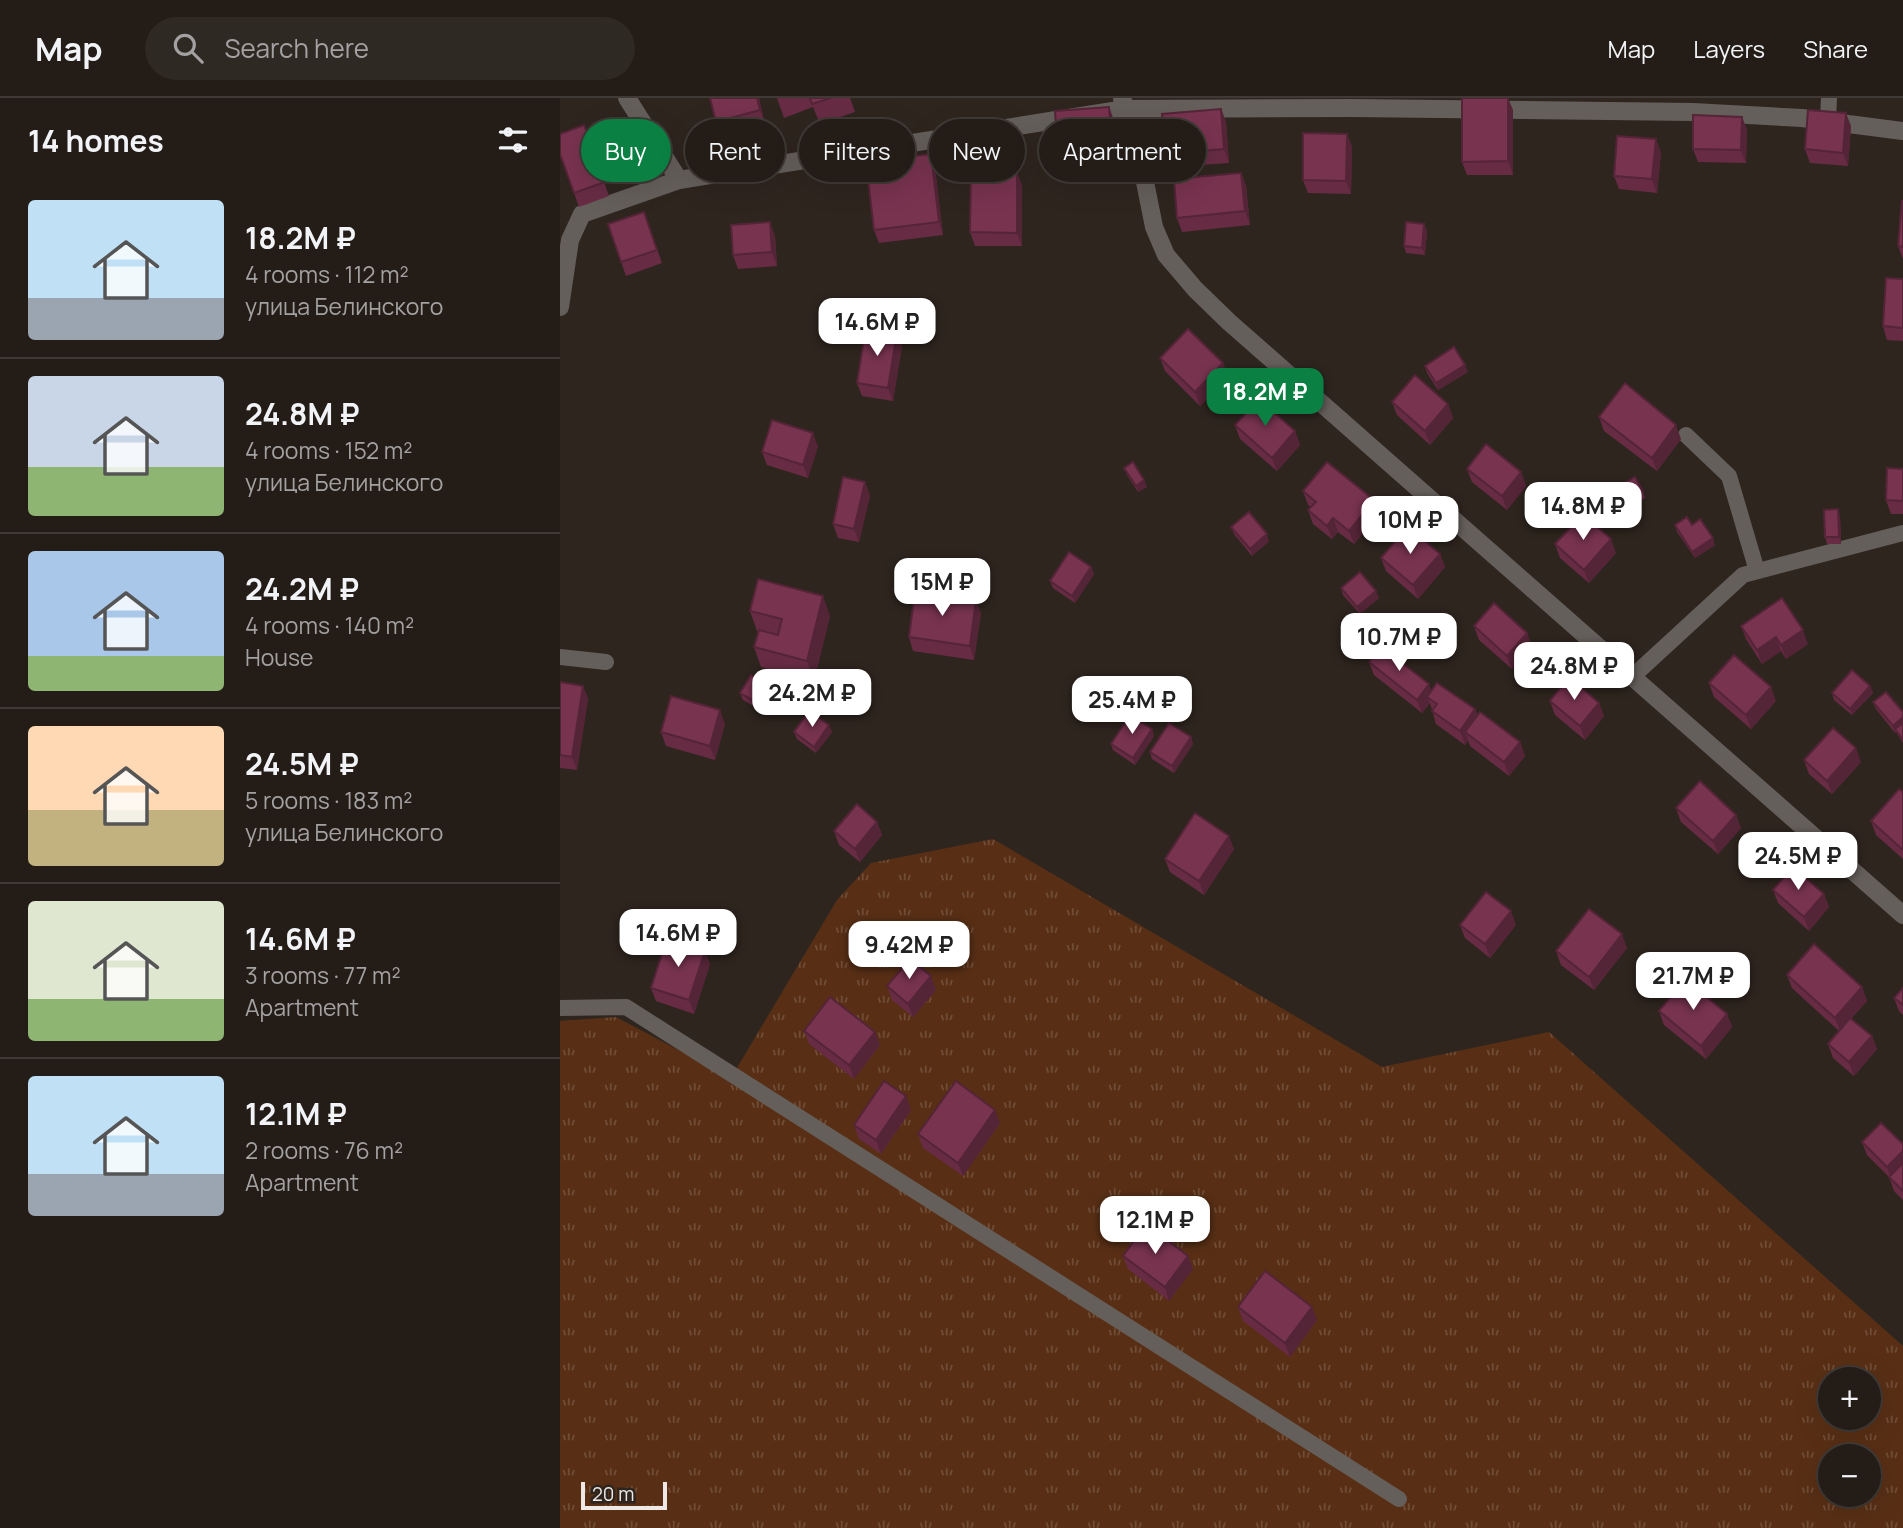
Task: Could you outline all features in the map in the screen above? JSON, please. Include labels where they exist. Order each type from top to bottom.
[{"type":"street","points":[[627,98],[679,180]]},
{"type":"street","points":[[1124,103],[1136,142],[1154,227],[1166,255],[1195,289],[1229,322],[1903,915]]},
{"type":"street","points":[[560,307],[565,234],[582,214],[679,180],[1124,103],[1693,112],[1828,121],[1903,131]]},
{"type":"lane","points":[[1828,121],[1829,98]]},
{"type":"lane","points":[[1686,435],[1729,476],[1757,571]]},
{"type":"lane","points":[[1632,677],[1743,575],[1903,533]]},
{"type":"lane","points":[[560,657],[606,662]]},
{"type":"lane","points":[[560,1009],[626,1007],[1399,1500]]},
{"type":"green space","points":[[993,839],[1382,1067],[1549,1032],[1903,1346],[1903,1528],[560,1528],[560,1021],[616,1017],[731,1078],[837,900],[871,863]]},
{"type":"building","points":[[710,98],[757,98],[760,110],[727,119],[715,119]]},
{"type":"building","points":[[810,98],[831,98],[812,104]]},
{"type":"building","points":[[1462,98],[1508,98],[1508,161],[1462,162]]},
{"type":"building","points":[[1109,107],[1110,119],[1056,119],[1055,111]]},
{"type":"building","points":[[1221,109],[1224,149],[1206,151],[1206,119],[1162,119],[1162,114]]},
{"type":"building","points":[[1808,110],[1846,113],[1843,153],[1805,149]]},
{"type":"building","points":[[1693,115],[1742,117],[1741,150],[1693,149]]},
{"type":"building","points":[[581,126],[581,182],[605,182],[574,193],[560,154],[560,134]]},
{"type":"building","points":[[1303,133],[1347,134],[1346,181],[1303,180]]},
{"type":"building","points":[[1617,136],[1656,139],[1652,179],[1614,176]]},
{"type":"building","points":[[929,154],[929,182],[934,182],[939,222],[874,230],[868,182],[915,182],[915,156]]},
{"type":"building","points":[[1241,173],[1245,211],[1177,218],[1174,182],[1206,182],[1206,176]]},
{"type":"building","points":[[971,182],[1017,182],[1017,233],[970,232]]},
{"type":"building","points":[[1903,201],[1903,247],[1898,246]]},
{"type":"building","points":[[644,212],[657,250],[621,262],[608,224]]},
{"type":"building","points":[[770,222],[772,252],[733,255],[731,225]]},
{"type":"building","points":[[1406,222],[1424,224],[1422,248],[1404,246]]},
{"type":"building","points":[[1886,278],[1903,279],[1903,328],[1883,326]]},
{"type":"building","points":[[866,327],[897,332],[888,388],[857,383]]},
{"type":"building","points":[[1188,329],[1223,363],[1195,392],[1160,358]]},
{"type":"building","points":[[1454,347],[1465,365],[1436,383],[1425,366]]},
{"type":"building","points":[[1415,375],[1448,404],[1425,431],[1392,402]]},
{"type":"building","points":[[1625,383],[1676,425],[1652,458],[1599,417]]},
{"type":"building","points":[[1259,399],[1295,431],[1272,458],[1235,425]]},
{"type":"building","points":[[772,420],[813,433],[803,465],[762,452]]},
{"type":"building","points":[[1486,444],[1521,472],[1502,496],[1467,469]]},
{"type":"building","points":[[1133,462],[1144,480],[1136,486],[1124,468]]},
{"type":"building","points":[[1327,462],[1374,500],[1349,531],[1333,518],[1327,526],[1308,510],[1316,502],[1303,491]]},
{"type":"building","points":[[1887,468],[1903,469],[1903,501],[1886,500]]},
{"type":"building","points":[[843,477],[865,482],[854,529],[833,524]]},
{"type":"building","points":[[1635,477],[1643,491],[1616,506],[1608,492]]},
{"type":"building","points":[[1838,509],[1839,537],[1825,537],[1824,510]]},
{"type":"building","points":[[1249,512],[1267,534],[1250,549],[1231,527]]},
{"type":"building","points":[[1583,514],[1611,539],[1584,570],[1555,544]]},
{"type":"building","points":[[1687,517],[1692,525],[1700,519],[1713,538],[1692,552],[1675,525]]},
{"type":"building","points":[[1408,526],[1440,554],[1413,585],[1381,558]]},
{"type":"building","points":[[1069,552],[1091,567],[1072,596],[1050,581]]},
{"type":"building","points":[[1360,572],[1376,591],[1357,607],[1341,588]]},
{"type":"building","points":[[758,579],[823,596],[807,661],[754,647],[759,630],[778,635],[782,619],[750,611]]},
{"type":"building","points":[[915,591],[976,600],[970,646],[909,637]]},
{"type":"building","points":[[1782,598],[1803,630],[1781,645],[1776,637],[1757,650],[1741,626]]},
{"type":"building","points":[[1494,603],[1527,633],[1507,656],[1474,626]]},
{"type":"building","points":[[1381,647],[1429,684],[1417,700],[1369,662]]},
{"type":"building","points":[[1734,655],[1771,687],[1746,715],[1709,683]]},
{"type":"building","points":[[1852,670],[1870,686],[1850,709],[1832,693]]},
{"type":"building","points":[[751,675],[779,691],[768,709],[740,693]]},
{"type":"building","points":[[1569,677],[1599,703],[1580,726],[1550,701]]},
{"type":"building","points":[[560,682],[583,686],[572,757],[560,755]]},
{"type":"building","points":[[1437,683],[1475,709],[1460,731],[1432,711],[1437,704],[1427,697]]},
{"type":"building","points":[[1886,692],[1903,712],[1903,717],[1893,726],[1873,702]]},
{"type":"building","points":[[671,696],[720,710],[710,746],[661,732]]},
{"type":"building","points":[[809,711],[829,725],[814,747],[794,732]]},
{"type":"building","points":[[1480,712],[1520,742],[1504,762],[1465,732]]},
{"type":"building","points":[[1130,715],[1152,729],[1133,758],[1111,744]]},
{"type":"building","points":[[1169,723],[1191,737],[1172,766],[1150,752]]},
{"type":"building","points":[[1903,723],[1903,740],[1895,729]]},
{"type":"building","points":[[1833,728],[1856,748],[1827,781],[1804,760]]},
{"type":"building","points":[[1700,781],[1736,815],[1713,841],[1676,808]]},
{"type":"building","points":[[1899,789],[1903,792],[1903,850],[1871,821]]},
{"type":"building","points":[[857,804],[877,822],[855,849],[834,831]]},
{"type":"building","points":[[1195,813],[1229,836],[1199,881],[1165,859]]},
{"type":"building","points":[[1793,867],[1824,894],[1804,917],[1773,890]]},
{"type":"building","points":[[1486,892],[1511,911],[1485,944],[1460,925]]},
{"type":"building","points":[[1589,909],[1622,934],[1589,977],[1556,951]]},
{"type":"building","points":[[667,938],[705,951],[689,1000],[651,988]]},
{"type":"building","points":[[1814,944],[1862,987],[1835,1018],[1787,975]]},
{"type":"building","points":[[910,959],[931,976],[908,1004],[887,986]]},
{"type":"building","points":[[1685,979],[1727,1014],[1701,1046],[1659,1011]]},
{"type":"building","points":[[1903,988],[1903,1005],[1894,998]]},
{"type":"building","points":[[830,997],[875,1032],[849,1065],[804,1031]]},
{"type":"building","points":[[1850,1018],[1872,1036],[1849,1062],[1828,1044]]},
{"type":"building","points":[[884,1081],[906,1096],[876,1140],[854,1125]]},
{"type":"building","points":[[956,1081],[995,1110],[958,1163],[918,1134]]},
{"type":"building","points":[[1881,1123],[1903,1144],[1903,1151],[1887,1167],[1862,1142]]},
{"type":"building","points":[[1903,1163],[1903,1191],[1889,1177]]},
{"type":"building","points":[[1146,1224],[1188,1256],[1165,1287],[1123,1256]]},
{"type":"building","points":[[1265,1271],[1312,1307],[1285,1343],[1238,1307]]}]
